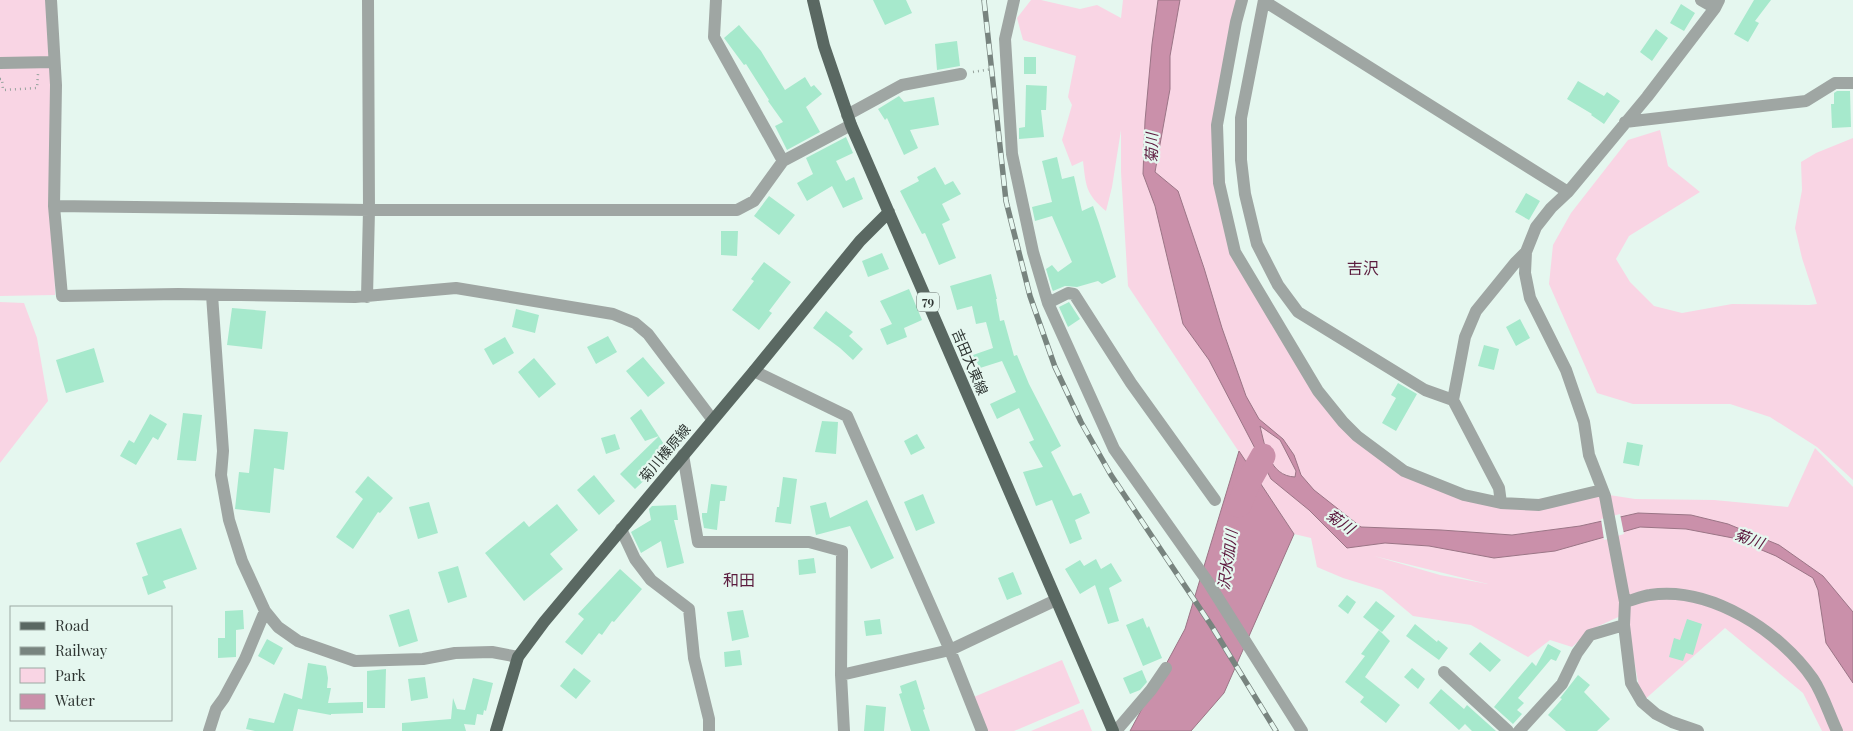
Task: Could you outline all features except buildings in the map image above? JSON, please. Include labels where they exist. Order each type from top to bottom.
[{"type":"main road","name":"吉田大東線","points":[[813,0],[824,46],[849,120],[1056,600],[1115,731]]},
{"type":"main road","name":"菊川榛原線","points":[[496,731],[518,657],[544,622],[860,241],[889,212]]},
{"type":"street","points":[[52,0],[56,85],[54,206],[62,296],[367,296],[456,288],[613,314],[635,323],[648,334],[712,419]]},
{"type":"street","points":[[367,296],[369,210],[368,0]]},
{"type":"street","points":[[716,0],[714,37],[783,162]]},
{"type":"street","points":[[1014,0],[1005,40],[1012,154],[1033,252],[1048,303],[1114,449],[1208,582],[1302,731]]},
{"type":"street","points":[[1242,0],[1236,22],[1217,125],[1219,183],[1235,252],[1318,391],[1357,436],[1404,470],[1464,495],[1501,503],[1539,505],[1603,493]]},
{"type":"street","points":[[1453,400],[1425,390],[1298,312],[1278,285],[1258,244],[1244,186],[1241,160],[1241,118],[1264,0],[1568,192]]},
{"type":"street","points":[[1698,731],[1656,714],[1642,702],[1630,683],[1624,625],[1624,599],[1603,493],[1589,455],[1584,422],[1566,370],[1530,298],[1525,273],[1526,252],[1536,227],[1551,208],[1568,192],[1647,96],[1717,4],[1701,0]]},
{"type":"street","points":[[0,63],[54,62]]},
{"type":"street","points":[[54,206],[369,210],[737,210],[754,201],[783,162],[902,85],[961,74]]},
{"type":"street","points":[[1625,122],[1806,101],[1835,83],[1853,83]]},
{"type":"street","points":[[1501,503],[1500,488],[1453,400],[1465,337],[1476,311],[1526,252]]},
{"type":"street","points":[[1048,303],[1068,293],[1074,294],[1131,383],[1215,500]]},
{"type":"street","points":[[212,295],[223,451],[221,475],[229,520],[242,561],[265,611],[278,627],[298,641],[355,661],[423,659],[455,653],[492,652],[518,657]]},
{"type":"street","points":[[754,371],[847,416],[950,650],[982,731]]},
{"type":"street","points":[[683,455],[698,542],[809,542],[842,551],[841,675],[844,731]]},
{"type":"street","points":[[621,529],[635,559],[651,580],[688,609],[694,658],[709,731]]},
{"type":"street","points":[[1624,599],[1672,594],[1706,600],[1748,618],[1783,643],[1813,680],[1837,731]]},
{"type":"street","points":[[841,675],[950,650],[1056,600]]},
{"type":"street","points":[[209,731],[216,709],[245,659],[265,611]]},
{"type":"street","points":[[1520,731],[1562,684],[1577,653],[1590,635],[1624,625]]},
{"type":"street","points":[[1115,731],[1151,690],[1166,668]]},
{"type":"street","points":[[1444,672],[1508,731]]},
{"type":"path","points":[[961,74],[992,69],[995,62]]},
{"type":"path","points":[[0,78],[2,79],[3,90],[36,88],[40,63]]},
{"type":"green space","points":[[0,0],[49,0],[55,295],[0,296]]},
{"type":"green space","points":[[1031,0],[1041,0],[1080,9],[1097,5],[1121,18],[1123,0],[1247,0],[1217,125],[1237,267],[1358,442],[1449,490],[1506,503],[1590,492],[1635,499],[1714,500],[1788,507],[1815,448],[1853,487],[1853,731],[1822,731],[1803,693],[1725,628],[1642,702],[1625,614],[1592,629],[1572,647],[1550,640],[1528,657],[1471,625],[1413,616],[1382,590],[1343,578],[1317,567],[1311,538],[1294,534],[1128,286],[1121,172],[1121,130],[1112,187],[1106,211],[1094,200],[1088,189],[1083,161],[1072,166],[1062,140],[1072,105],[1068,97],[1076,56],[1023,40],[1017,18]],"holes":[[[1374,556],[1488,584],[1440,575]]]},
{"type":"green space","points":[[1660,130],[1668,166],[1700,192],[1629,236],[1616,259],[1630,282],[1654,306],[1682,313],[1732,304],[1817,304],[1802,258],[1795,228],[1802,190],[1801,162],[1816,153],[1853,138],[1853,480],[1817,447],[1770,417],[1730,404],[1633,404],[1597,393],[1549,284],[1553,245],[1571,213],[1628,140]]},
{"type":"green space","points":[[0,302],[24,303],[37,338],[48,401],[0,463]]},
{"type":"green space","points":[[1062,660],[1080,703],[1014,731],[983,731],[969,699]]},
{"type":"green space","points":[[1083,709],[1092,731],[1031,731]]},
{"type":"water","name":"菊川","points":[[1158,0],[1180,0],[1170,56],[1170,89],[1155,172],[1178,191],[1246,396],[1259,419],[1283,439],[1294,455],[1301,475],[1314,490],[1361,527],[1512,535],[1580,526],[1638,513],[1691,515],[1728,524],[1779,545],[1823,576],[1853,612],[1853,683],[1826,643],[1818,590],[1813,578],[1776,556],[1733,538],[1686,529],[1640,527],[1555,551],[1494,558],[1429,546],[1385,543],[1347,548],[1309,510],[1271,479],[1209,360],[1183,324],[1155,206],[1143,174],[1145,121]],"holes":[[[1260,426],[1280,440],[1296,471],[1295,477],[1286,475],[1274,466],[1266,451]]]},
{"type":"water","points":[[1239,451],[1294,534],[1224,693],[1191,731],[1130,731],[1185,629]]},
{"type":"pier","points":[[1620,514],[1624,534],[1604,540],[1601,519]]},
{"type":"waterway","name":"沢水加川","points":[[1239,505],[1250,479],[1263,456]]},
{"type":"railway","points":[[984,0],[1006,201],[1030,296],[1055,367],[1081,422],[1111,475],[1211,625],[1276,731]]},
{"type":"district","name":"吉沢","points":[[1363,268]]},
{"type":"district","name":"和田","points":[[739,580]]}]
